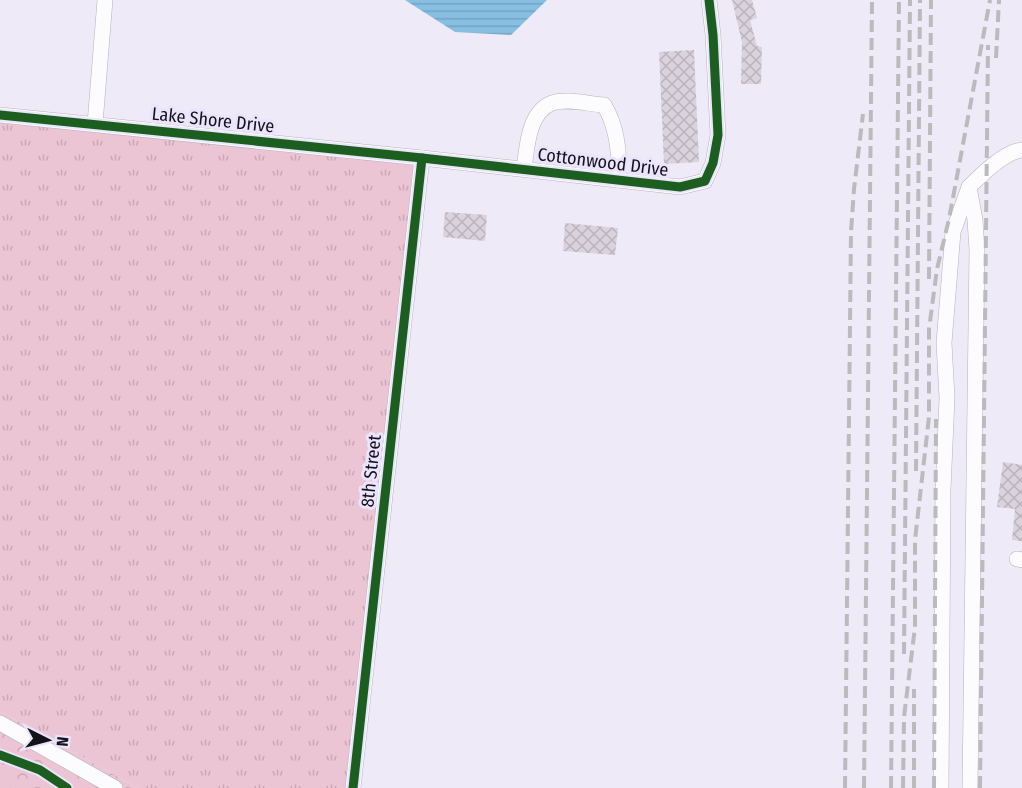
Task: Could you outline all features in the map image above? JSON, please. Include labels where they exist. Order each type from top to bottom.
[{"type":"street","points":[[95,124],[105,0]]},
{"type":"street","name":"Cottonwood Drive","points":[[422,158],[680,187],[705,180],[713,163],[718,135],[709,0]]},
{"type":"street","points":[[524,169],[530,133],[542,109],[553,103],[604,105],[610,115],[620,155],[618,180]]},
{"type":"street","name":"Lake Shore Drive","points":[[0,115],[422,158]]},
{"type":"street","points":[[941,788],[943,490],[947,398],[944,343],[953,232],[969,187],[986,170],[1016,151],[1022,150]]},
{"type":"street","name":"8th Street","points":[[353,788],[422,158]]},
{"type":"street","points":[[969,187],[977,250],[970,788]]},
{"type":"street","points":[[0,723],[115,788]]},
{"type":"green space","points":[[0,115],[422,158],[353,788],[138,788],[0,711]]},
{"type":"green space","points":[[0,711],[138,788],[0,788]]},
{"type":"green space","points":[[0,772],[12,774],[10,788],[0,788]]},
{"type":"water","points":[[405,0],[547,0],[511,35],[455,32]]},
{"type":"building","points":[[732,0],[752,0],[757,18],[750,20],[757,46],[762,47],[761,84],[741,84],[742,42]]},
{"type":"building","points":[[694,50],[699,162],[664,164],[659,52]]},
{"type":"building","points":[[445,212],[487,215],[485,241],[443,237]]},
{"type":"building","points":[[565,223],[618,228],[615,255],[563,251]]},
{"type":"building","points":[[1003,462],[1022,465],[1022,541],[1012,540],[1015,509],[997,507]]},
{"type":"railway","points":[[864,788],[872,0]]},
{"type":"railway","points":[[891,788],[899,0]]},
{"type":"railway","points":[[904,654],[910,0]]},
{"type":"railway","points":[[916,471],[920,0]]},
{"type":"railway","points":[[929,279],[931,0]]},
{"type":"railway","points":[[903,788],[904,717],[915,627],[915,540],[929,417],[929,329],[937,269],[949,219],[990,0]]},
{"type":"railway","points":[[996,58],[999,0]]},
{"type":"railway","points":[[980,788],[988,45]]},
{"type":"railway","points":[[845,788],[851,232],[863,114]]},
{"type":"railway","points":[[934,788],[936,419]]},
{"type":"railway","points":[[914,689],[914,788]]},
{"type":"cycle path","points":[[0,115],[680,187],[705,181],[713,163],[718,135],[709,0]]},
{"type":"cycle path","points":[[353,788],[422,158]]},
{"type":"cycle path","points":[[0,755],[40,770],[67,788]]}]
